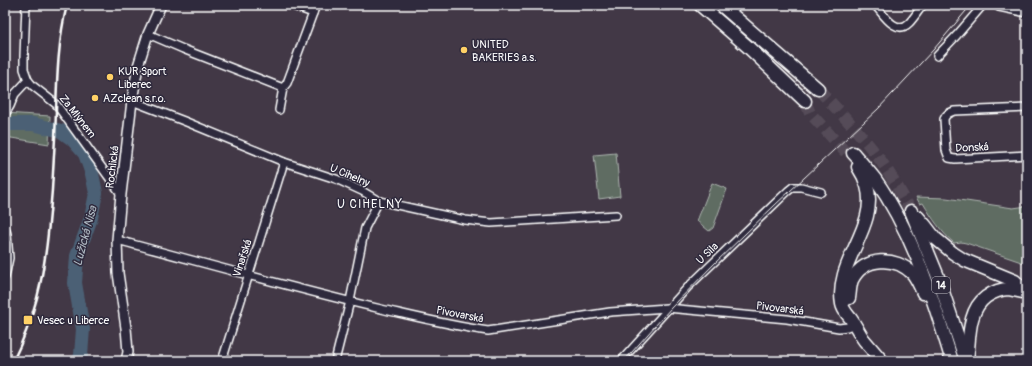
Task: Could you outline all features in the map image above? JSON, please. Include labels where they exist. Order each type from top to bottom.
[{"type":"highway","points":[[700,5],[747,46],[805,101]]},
{"type":"highway","points":[[721,5],[818,89]]},
{"type":"highway","name":"14","points":[[853,322],[846,314],[844,309],[841,290],[844,275],[868,216],[869,192],[860,169],[851,154],[874,178],[890,202],[913,248],[952,360]]},
{"type":"highway","name":"14","points":[[966,361],[937,274],[912,211],[935,238],[953,253],[964,260],[1015,281],[1027,293]]},
{"type":"highway","points":[[882,361],[864,340],[853,322],[849,301],[852,280],[858,272],[865,265],[886,261],[895,262],[903,266],[913,274],[918,281],[930,313],[952,360]]},
{"type":"highway","points":[[966,361],[972,319],[976,308],[983,299],[999,290],[1010,289],[1027,293]]},
{"type":"street","points":[[5,114],[15,94],[28,80],[24,69],[26,5]]},
{"type":"street","name":"Rochlická","points":[[126,361],[128,352],[118,273],[116,240],[132,101],[138,66],[148,34],[161,5]]},
{"type":"street","points":[[290,5],[313,13]]},
{"type":"street","points":[[279,110],[283,88],[287,83],[316,5]]},
{"type":"street","points":[[875,5],[892,25],[902,27],[909,23],[923,5]]},
{"type":"street","points":[[937,56],[983,5]]},
{"type":"street","points":[[996,5],[1027,13]]},
{"type":"street","points":[[148,34],[283,88]]},
{"type":"street","name":"Za Mlýnem","points":[[28,80],[33,86],[56,104],[121,194]]},
{"type":"street","name":"U Cihelny","points":[[132,101],[284,162],[336,179],[379,201],[466,220],[491,223],[616,215]]},
{"type":"street","name":"Donská","points":[[1027,108],[954,111],[948,113],[944,119],[946,150],[949,158],[955,160],[1027,155]]},
{"type":"street","name":"Vinařská","points":[[222,361],[284,162]]},
{"type":"street","name":"U Sila","points":[[621,361],[688,287],[788,191],[793,187],[801,187],[821,192]]},
{"type":"street","points":[[335,361],[350,301],[365,228],[379,201]]},
{"type":"street","points":[[5,227],[9,258],[5,277]]},
{"type":"street","name":"Pivovarská","points":[[116,240],[350,301],[443,323],[488,331],[610,312],[668,308],[787,319],[839,328],[847,327],[853,322]]},
{"type":"green space","points":[[5,113],[50,116],[49,144],[5,137]]},
{"type":"green space","points":[[616,153],[620,196],[599,199],[594,155]]},
{"type":"green space","points":[[712,183],[727,189],[713,228],[709,231],[697,221]]},
{"type":"green space","points":[[916,197],[946,198],[1013,208],[1027,206],[1027,264],[966,243],[954,243],[937,224],[923,203],[920,204]]},
{"type":"waterway","name":"Lužická Nisa","points":[[5,124],[33,124],[61,131],[72,139],[85,154],[92,174],[96,193],[91,218],[77,256],[75,283],[83,329],[81,355],[79,361]]},
{"type":"tunnel","points":[[818,89],[874,151],[893,179],[911,211]]},
{"type":"tunnel","points":[[805,101],[810,113],[849,156]]},
{"type":"tram line","points":[[624,361],[671,308],[714,264],[878,109],[934,49],[971,5]]},
{"type":"railway","points":[[13,361],[35,306],[45,258],[52,190],[59,54],[63,21],[67,5]]},
{"type":"place","name":"UNITED BAKERIES a.s.","points":[[464,50]]},
{"type":"place","name":"KUR Sport Liberec","points":[[110,77]]},
{"type":"place","name":"AZclean s.r.o.","points":[[95,98]]},
{"type":"place","name":"Vesec u Liberce","points":[[28,320]]},
{"type":"district","name":"U CIHELNY","points":[[370,204]]}]
